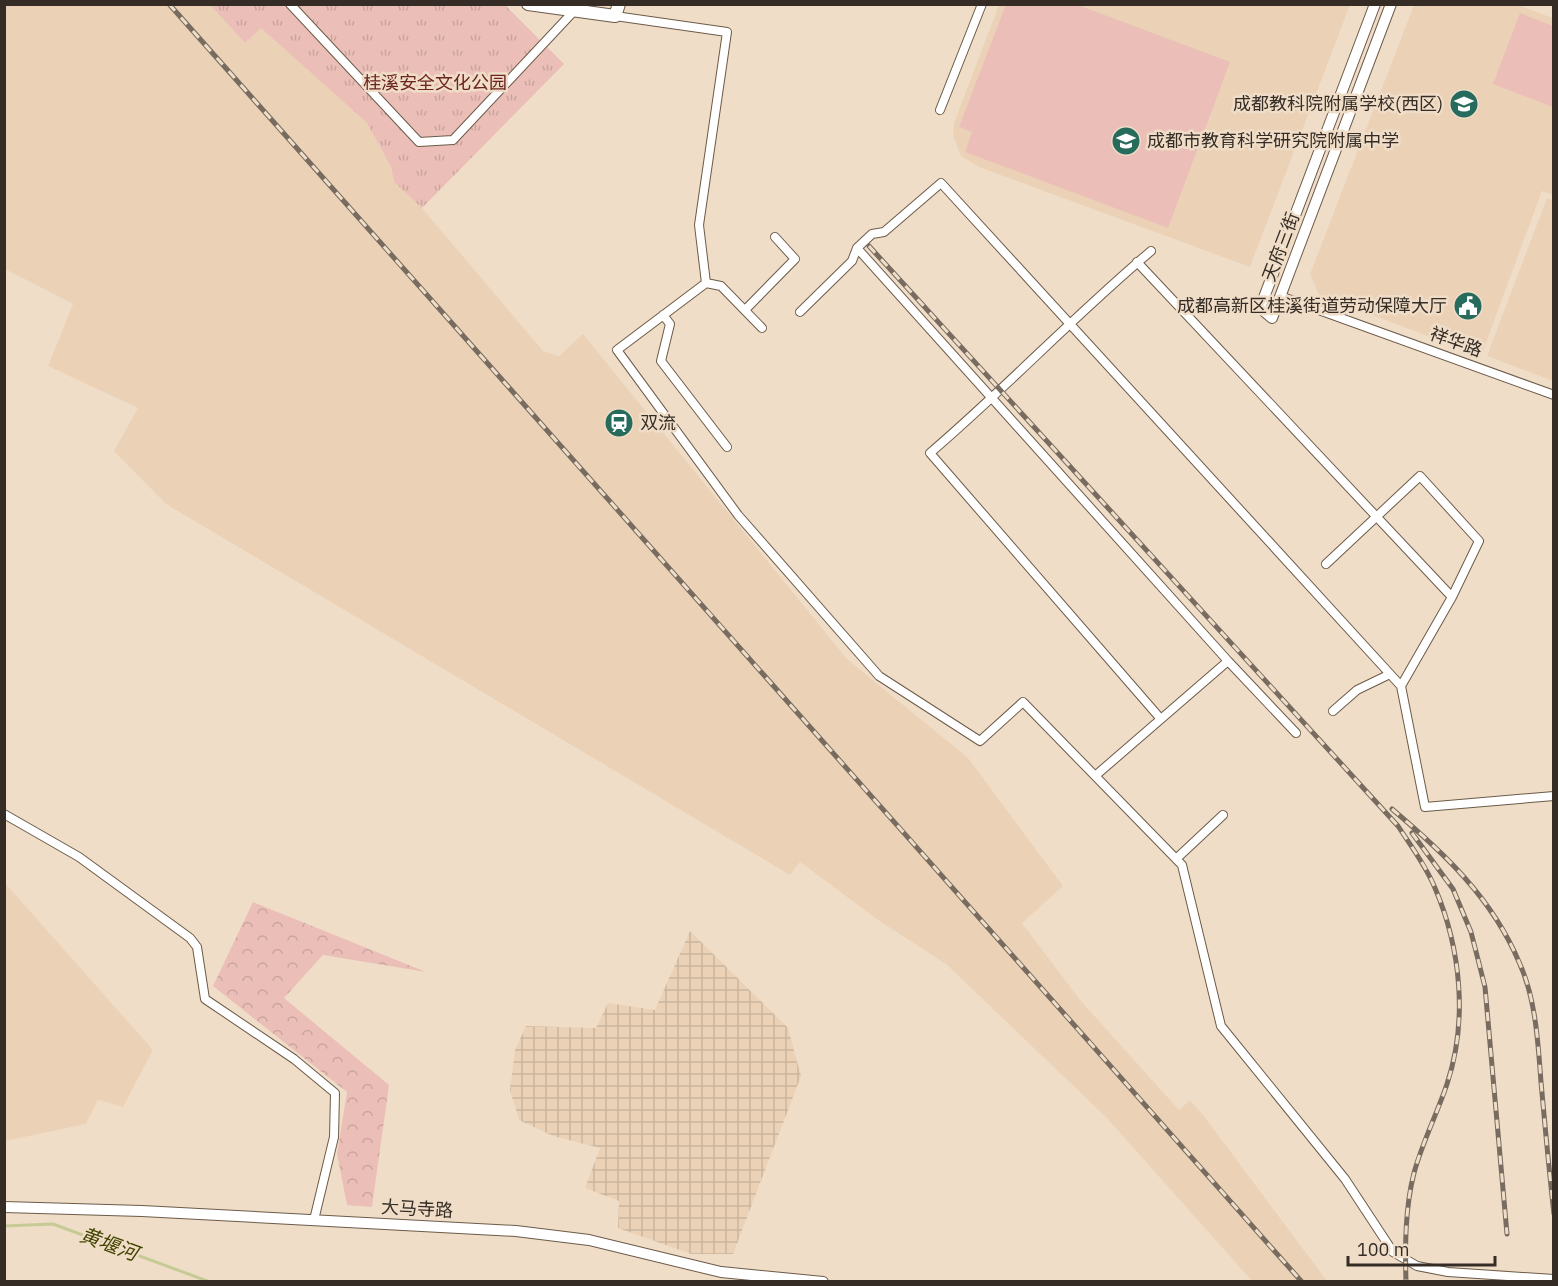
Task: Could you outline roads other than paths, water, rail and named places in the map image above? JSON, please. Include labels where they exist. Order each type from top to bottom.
[{"type":"main road","points":[[528,4],[617,10]]},
{"type":"street","points":[[290,4],[419,142],[453,140],[573,7]]},
{"type":"street","points":[[940,110],[982,4]]},
{"type":"street","name":"天府三街","points":[[1375,4],[1260,308],[1272,318],[1391,4]]},
{"type":"street","points":[[617,10],[728,32],[699,225],[706,283]]},
{"type":"street","points":[[800,312],[852,261],[858,248],[872,234],[884,232],[941,183],[1401,686],[1425,807],[1554,796]]},
{"type":"street","points":[[745,310],[795,259],[775,237]]},
{"type":"street","points":[[858,248],[1296,734]]},
{"type":"street","points":[[1151,251],[1068,323],[993,399],[930,453],[1160,718]]},
{"type":"street","points":[[1137,262],[1452,597]]},
{"type":"street","points":[[762,328],[721,286],[706,283],[617,350],[738,515],[879,676],[980,741],[1023,702],[1182,865],[1221,1026],[1345,1179],[1382,1239],[1393,1252],[1417,1266],[1448,1272],[1554,1279]]},
{"type":"street","name":"祥华路","points":[[1280,296],[1554,395]]},
{"type":"street","points":[[663,315],[670,324],[661,361],[727,447]]},
{"type":"street","points":[[1326,564],[1420,477],[1479,541],[1452,597],[1401,686]]},
{"type":"street","points":[[1095,776],[1228,661]]},
{"type":"street","points":[[1334,711],[1357,690],[1390,674]]},
{"type":"street","points":[[4,814],[79,857],[190,938],[196,947],[205,999],[294,1059],[335,1093],[337,1116],[334,1137],[314,1220]]},
{"type":"street","points":[[1176,859],[1223,815]]},
{"type":"street","name":"大马寺路","points":[[4,1207],[516,1231],[589,1240],[721,1272],[823,1281]]},
{"type":"waterway","name":"黄堰河","points":[[4,1226],[53,1224],[210,1282]]},
{"type":"railway","points":[[169,4],[1302,1282]]},
{"type":"railway","points":[[869,246],[1398,826],[1427,872],[1444,911],[1456,960],[1459,985],[1458,1035],[1447,1084],[1421,1151],[1411,1186],[1406,1227],[1406,1282]]},
{"type":"railway","points":[[1392,809],[1430,842],[1481,897],[1508,939],[1525,976],[1533,1006],[1537,1037],[1554,1214]]},
{"type":"railway","points":[[1412,833],[1453,889],[1471,932],[1485,987],[1507,1234]]},
{"type":"place","name":"成都教科院附属学校(西区)","points":[[1464,104]]},
{"type":"place","name":"成都市教育科学研究院附属中学","points":[[1126,141]]},
{"type":"place","name":"成都高新区桂溪街道劳动保障大厅","points":[[1468,306]]},
{"type":"place","name":"双流","points":[[619,423]]},
{"type":"park label","name":"桂溪安全文化公园","points":[[435,83]]}]
